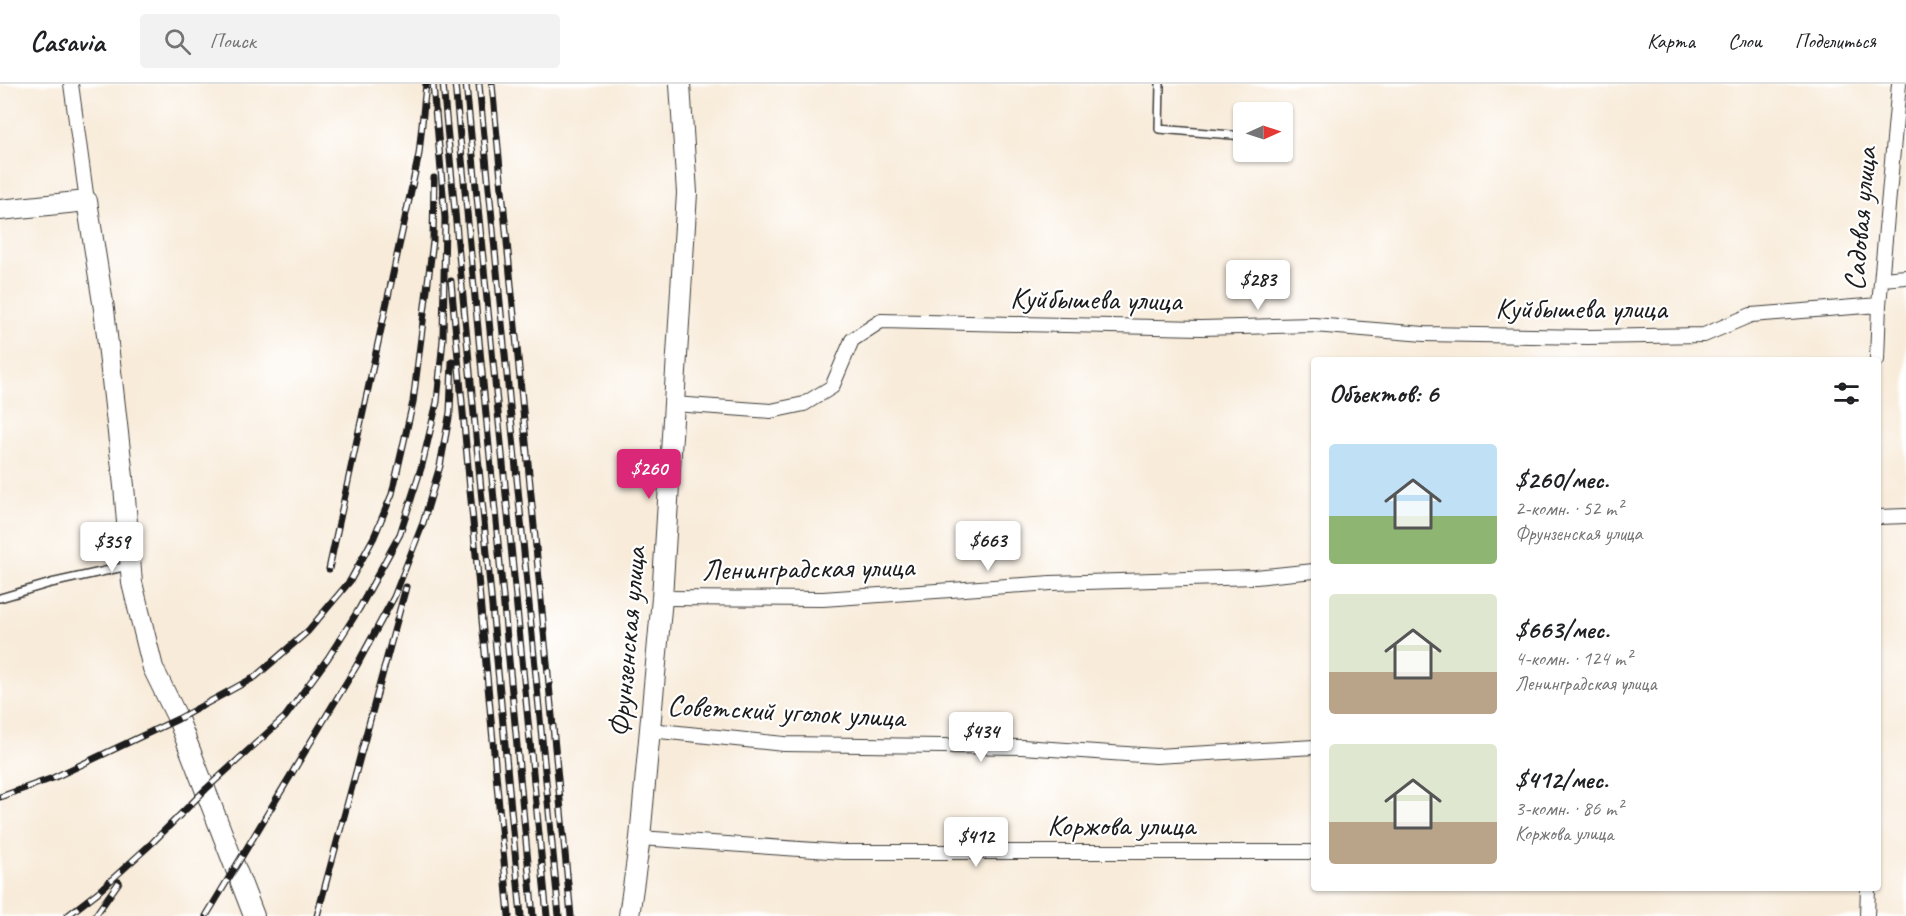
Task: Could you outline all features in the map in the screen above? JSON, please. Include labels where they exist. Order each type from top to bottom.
[{"type":"street","points":[[71,84],[104,309],[123,474],[132,583],[153,668],[186,739],[254,916]]},
{"type":"street","name":"Фрунзенская улица","points":[[628,916],[640,838],[662,598],[687,193],[680,84]]},
{"type":"street","name":"Садовая улица","points":[[1877,357],[1879,305],[1899,84]]},
{"type":"street","points":[[0,210],[87,201]]},
{"type":"street","points":[[1882,279],[1906,277]]},
{"type":"street","name":"Куйбышева улица","points":[[674,405],[771,411],[804,404],[832,387],[852,340],[880,321],[1201,328],[1314,325],[1436,334],[1588,337],[1704,335],[1751,315],[1879,305]]},
{"type":"street","points":[[1881,517],[1906,516]]},
{"type":"street","name":"Ленинградская улица","points":[[662,598],[823,599],[1051,583],[1256,577],[1311,571]]},
{"type":"street","name":"Советский уголок улица","points":[[650,730],[784,744],[1022,747],[1156,756],[1311,747]]},
{"type":"street","name":"Коржова улица","points":[[640,838],[844,852],[1311,852]]},
{"type":"street","points":[[1864,891],[1867,916]]},
{"type":"lane","points":[[1160,84],[1159,129],[1233,135]]},
{"type":"lane","points":[[0,598],[51,583],[130,565]]},
{"type":"railway","points":[[329,569],[419,154],[426,84]]},
{"type":"railway","points":[[433,84],[436,121]]},
{"type":"railway","points":[[443,84],[521,916]]},
{"type":"railway","points":[[455,84],[533,916]]},
{"type":"railway","points":[[466,84],[547,916]]},
{"type":"railway","points":[[479,84],[559,916]]},
{"type":"railway","points":[[492,84],[571,916]]},
{"type":"railway","points":[[67,916],[98,892],[152,843],[206,789],[285,717],[328,658],[359,609],[400,534],[422,465],[437,402],[443,339],[445,218],[436,112]]},
{"type":"railway","points":[[0,797],[53,778],[178,719],[255,677],[308,631],[350,581],[374,537],[392,494],[413,402],[433,241],[434,178]]},
{"type":"railway","points":[[451,281],[509,916]]},
{"type":"railway","points":[[206,916],[357,665],[394,597],[423,523],[440,466],[450,412],[452,362]]},
{"type":"railway","points":[[317,916],[406,587]]},
{"type":"railway","points":[[95,916],[119,882]]}]
